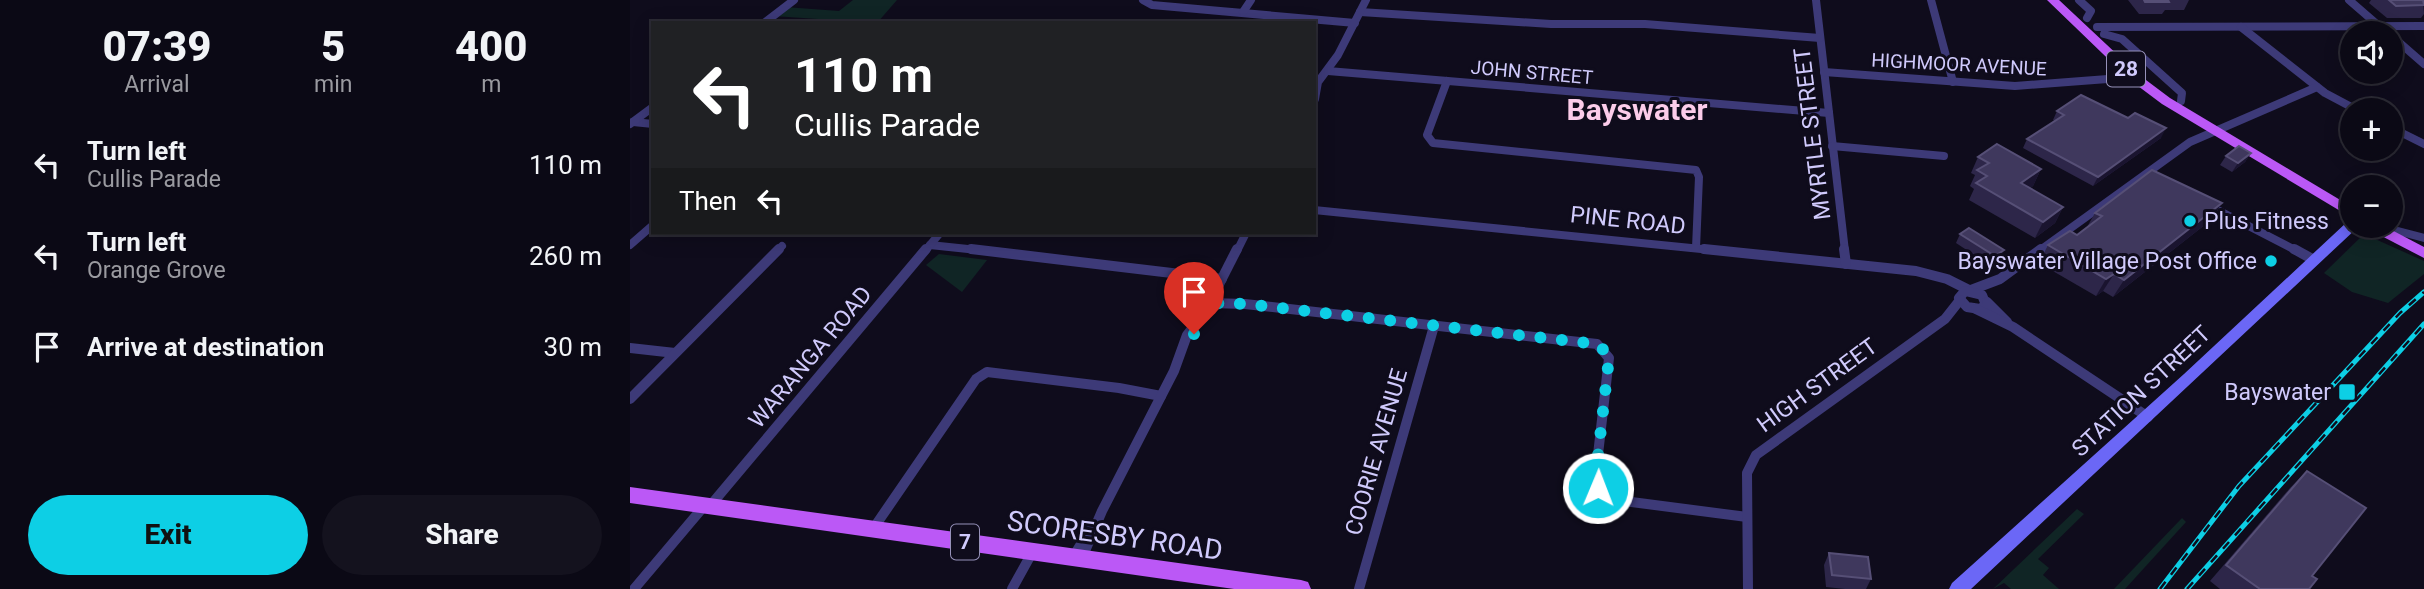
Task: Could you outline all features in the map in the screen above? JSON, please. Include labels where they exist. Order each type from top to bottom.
[{"type":"main road","name":"28","points":[[2053,0],[2134,77],[2340,206]]},
{"type":"main road","name":"28","points":[[2068,0],[2214,129],[2340,197]]},
{"type":"main road","points":[[2403,233],[2424,246]]},
{"type":"main road","name":"STATION STREET","points":[[1958,589],[2148,417],[2340,236]]},
{"type":"main road","points":[[2396,238],[2424,253]]},
{"type":"main road","name":"SCORESBY ROAD","points":[[630,495],[1077,557],[1256,586],[1301,589]]},
{"type":"street","points":[[767,21],[794,0]]},
{"type":"street","points":[[1143,0],[1153,5],[1355,22]]},
{"type":"street","points":[[1243,12],[1251,0]]},
{"type":"street","name":"MYRTLE STREET","points":[[1815,0],[1846,264]]},
{"type":"street","points":[[1931,0],[1953,82]]},
{"type":"street","points":[[2079,0],[2091,11],[2087,18]]},
{"type":"street","points":[[2349,0],[2373,21]]},
{"type":"street","points":[[1319,81],[1333,71],[1338,55],[1364,5],[1387,13],[1551,24],[1645,24],[1820,38]]},
{"type":"street","points":[[2101,31],[2340,26]]},
{"type":"street","points":[[2403,26],[2424,26]]},
{"type":"street","points":[[2241,27],[2317,87],[2340,100]]},
{"type":"street","points":[[2403,46],[2424,64]]},
{"type":"street","name":"JOHN STREET","points":[[1333,71],[1829,113]]},
{"type":"street","name":"HIGHMOOR AVENUE","points":[[1824,72],[2027,86],[2134,77]]},
{"type":"street","points":[[1447,81],[1427,135],[1433,143],[1696,170],[1699,177],[1696,248]]},
{"type":"street","points":[[1970,290],[2000,279],[2190,142],[2214,129],[2317,87]]},
{"type":"street","points":[[633,120],[651,108]]},
{"type":"street","points":[[633,120],[651,124]]},
{"type":"street","points":[[2403,134],[2424,144]]},
{"type":"street","points":[[1832,146],[1944,156]]},
{"type":"street","points":[[2146,173],[2156,178]]},
{"type":"street","points":[[2191,196],[2314,260]]},
{"type":"street","name":"PINE ROAD","points":[[1316,210],[1916,271],[1970,290],[1986,301]]},
{"type":"street","points":[[630,245],[651,227]]},
{"type":"street","points":[[2403,231],[2424,239]]},
{"type":"street","name":"WARANGA ROAD","points":[[634,589],[938,235]]},
{"type":"street","points":[[1077,557],[1174,371],[1189,350],[1209,304],[1245,235]]},
{"type":"street","points":[[930,245],[1223,277]]},
{"type":"street","points":[[630,400],[782,246]]},
{"type":"street","points":[[1936,276],[1959,299],[1974,309],[2013,327],[2148,417]]},
{"type":"street","points":[[2000,279],[1986,301],[2013,327]]},
{"type":"street","name":"HIGH STREET","points":[[1945,319],[1961,292],[1970,290]]},
{"type":"street","name":"HIGH STREET","points":[[1748,589],[1747,474],[1756,455],[1945,319],[1984,308],[1986,301]]},
{"type":"street","points":[[1209,304],[1245,304],[1597,344],[1609,358],[1596,473],[1598,488],[1604,495],[1616,500],[1747,517]]},
{"type":"street","name":"COORIE AVENUE","points":[[1359,589],[1434,326]]},
{"type":"street","points":[[630,348],[675,354]]},
{"type":"street","points":[[873,529],[976,379],[987,372],[1163,393]]},
{"type":"street","points":[[1012,589],[1033,551]]},
{"type":"green space","points":[[853,0],[897,0],[879,21],[773,16],[785,7],[839,11]]},
{"type":"green space","points":[[2360,238],[2373,238],[2424,261],[2424,274],[2388,303],[2352,292],[2324,273]]},
{"type":"green space","points":[[939,254],[987,260],[962,292],[926,265]]},
{"type":"green space","points":[[2077,509],[2084,514],[2038,559],[2049,568],[2043,575],[2059,589],[2011,589],[2004,583],[1993,589]]},
{"type":"green space","points":[[2182,518],[2186,522],[2125,589],[2114,589]]},
{"type":"building","points":[[2144,0],[2168,0],[2169,2],[2145,2]]},
{"type":"building","points":[[2389,0],[2423,0],[2424,5],[2396,6]]},
{"type":"building","points":[[2081,95],[2128,118],[2135,113],[2166,128],[2098,177],[2027,139],[2064,115],[2057,111]]},
{"type":"building","points":[[1997,144],[2041,169],[2021,183],[2063,207],[2043,222],[1976,183],[1987,176],[1977,170],[1989,163],[1978,157]]},
{"type":"building","points":[[2239,146],[2251,153],[2238,163],[2226,156]]},
{"type":"building","points":[[2152,170],[2222,203],[2124,280],[2114,274],[2106,279],[2048,245],[2070,231],[2077,235],[2102,216],[2095,213]]},
{"type":"building","points":[[1969,228],[2004,250],[1995,256],[1960,234]]},
{"type":"building","points":[[2307,471],[2366,508],[2312,576],[2317,579],[2309,589],[2260,589],[2226,565]]},
{"type":"building","points":[[1829,553],[1868,557],[1871,579],[1832,575]]},
{"type":"railway","points":[[2160,589],[2239,486],[2400,313],[2424,292]]},
{"type":"railway","points":[[2187,589],[2424,324]]},
{"type":"place","name":"Plus Fitness","points":[[2190,221]]},
{"type":"place","name":"Bayswater Village Post Office","points":[[2271,261]]},
{"type":"place","name":"Bayswater","points":[[2347,392]]},
{"type":"district","name":"Bayswater","points":[[1637,110]]},
{"type":"route","points":[[1194,334],[1210,303],[1245,304],[1597,344],[1609,358],[1595,481],[1598,488]]}]
